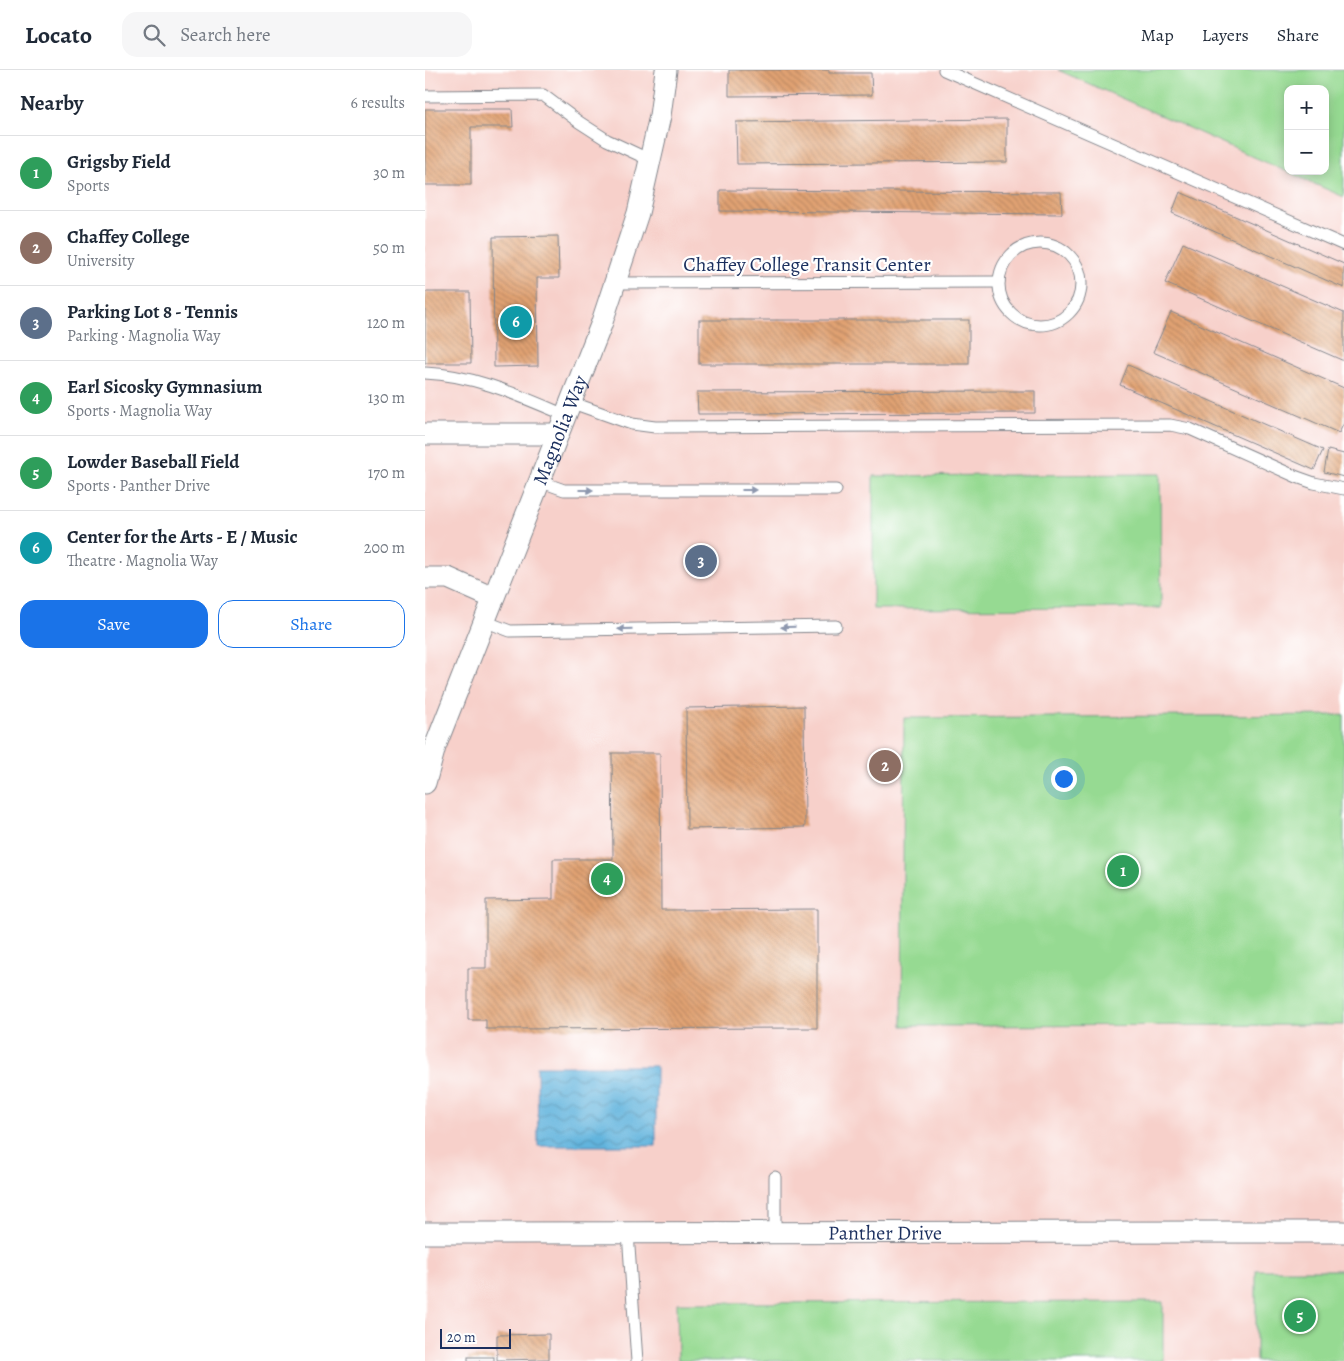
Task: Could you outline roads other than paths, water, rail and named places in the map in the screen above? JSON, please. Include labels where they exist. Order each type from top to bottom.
[{"type":"street","name":"Magnolia Way","points":[[425,784],[435,747],[601,325],[638,213],[660,116],[666,70]]},
{"type":"street","points":[[425,434],[565,417]]},
{"type":"street","points":[[425,578],[448,578],[493,598]]},
{"type":"street","name":"Panther Drive","points":[[425,1233],[1344,1232]]},
{"type":"lane","points":[[944,70],[1344,245]]},
{"type":"lane","points":[[425,96],[543,95],[607,140],[650,160]]},
{"type":"lane","points":[[1045,242],[1058,246],[1069,254],[1077,265],[1081,278],[1081,292],[1076,304],[1067,315],[1055,322],[1042,325],[1029,323],[1016,317],[1007,308],[1001,296],[999,282],[1001,269],[1008,257],[1019,248],[1031,243],[1045,242]]},
{"type":"lane","name":"Chaffey College Transit Center","points":[[615,283],[999,282]]},
{"type":"lane","points":[[425,373],[473,380],[518,395],[565,417],[655,427],[1170,425],[1190,429],[1313,484],[1344,489]]},
{"type":"lane","points":[[539,481],[564,490],[836,490]]},
{"type":"lane","points":[[484,621],[509,631],[836,626]]},
{"type":"lane","points":[[775,1178],[775,1233]]},
{"type":"lane","points":[[628,1233],[637,1361]]},
{"type":"water","points":[[537,1066],[656,1066],[656,1146],[538,1146]]},
{"type":"place","name":"Center for the Arts - E / Music","points":[[516,322]]},
{"type":"place","name":"Parking Lot 8 - Tennis","points":[[701,561]]},
{"type":"place","name":"Chaffey College","points":[[885,766]]},
{"type":"place","name":"Grigsby Field","points":[[1123,871]]},
{"type":"place","name":"Earl Sicosky Gymnasium","points":[[607,879]]},
{"type":"place","name":"Lowder Baseball Field","points":[[1300,1316]]}]
